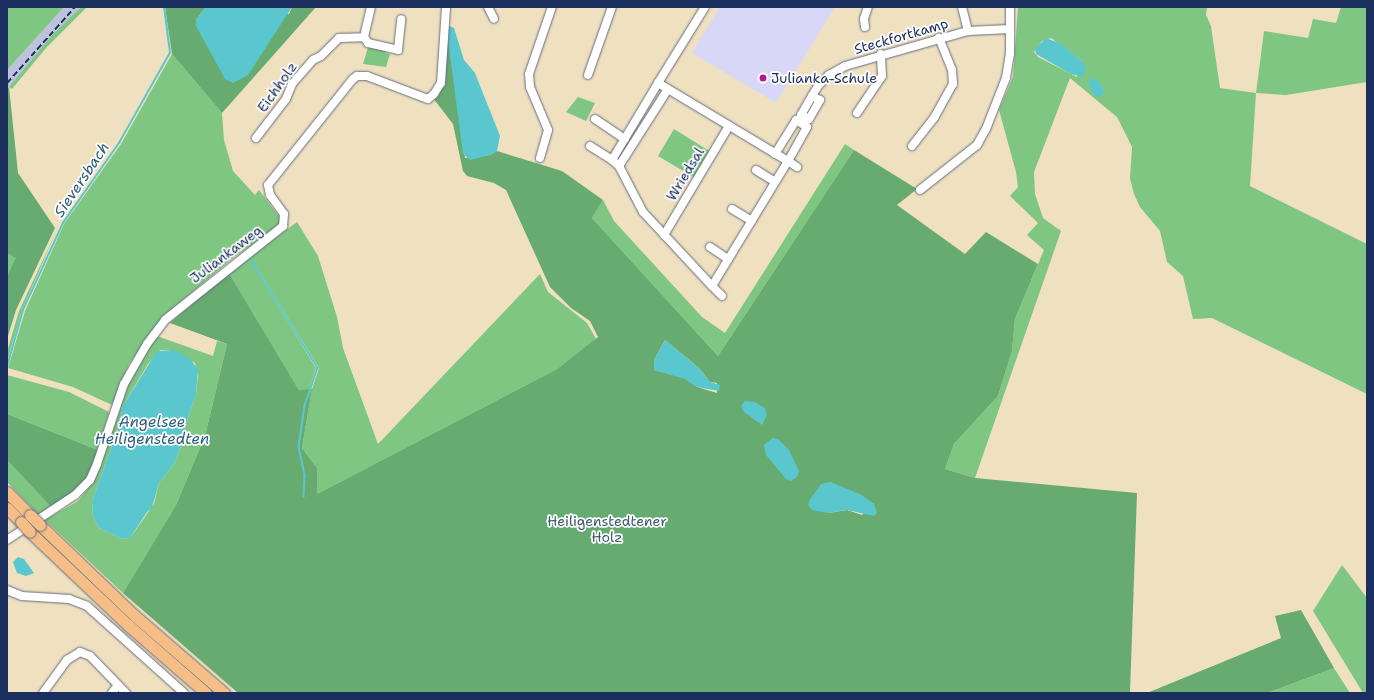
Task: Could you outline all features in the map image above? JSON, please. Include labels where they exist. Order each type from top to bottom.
[{"type":"highway","points":[[7,492],[30,515],[42,520],[135,616],[224,693]]},
{"type":"highway","points":[[7,508],[30,532],[128,625],[206,693]]},
{"type":"street","points":[[364,37],[371,7]]},
{"type":"street","name":"Juliankaweg","points":[[9,539],[42,520],[76,495],[90,480],[124,384],[143,351],[165,320],[283,226],[284,214],[270,195],[268,184],[353,79],[357,76],[367,76],[428,99],[440,84],[446,7]]},
{"type":"street","points":[[488,7],[494,19]]},
{"type":"street","points":[[540,158],[548,130],[530,87],[529,74],[552,7]]},
{"type":"street","points":[[588,75],[612,7]]},
{"type":"street","points":[[612,160],[705,7]]},
{"type":"street","points":[[865,27],[864,19],[868,7]]},
{"type":"street","points":[[962,7],[968,31]]},
{"type":"street","points":[[920,190],[977,145],[1006,78],[1010,54],[1010,7]]},
{"type":"street","name":"Eichholz","points":[[256,138],[286,99],[292,84],[312,60],[321,56],[339,38],[364,37],[368,42],[398,50],[401,19]]},
{"type":"street","name":"Steckfortkamp","points":[[812,96],[820,83],[835,71],[881,54],[968,31],[1010,29]]},
{"type":"street","points":[[912,146],[934,118],[953,84],[951,66],[939,38]]},
{"type":"street","points":[[857,113],[882,76],[881,54]]},
{"type":"street","points":[[658,83],[796,167]]},
{"type":"street","points":[[619,166],[668,89]]},
{"type":"street","points":[[595,119],[625,139]]},
{"type":"street","points":[[712,286],[807,127],[796,120],[776,154]]},
{"type":"street","name":"Wriedsal","points":[[664,235],[729,126]]},
{"type":"street","points":[[590,146],[619,166],[638,206],[722,296]]},
{"type":"street","points":[[756,170],[775,182]]},
{"type":"street","points":[[732,209],[752,221]]},
{"type":"street","points":[[710,247],[728,259]]},
{"type":"street","points":[[7,590],[22,596],[69,599],[87,606],[111,625],[184,693]]},
{"type":"street","points":[[43,693],[63,665],[77,652],[88,655],[126,693]]},
{"type":"street","points":[[112,693],[118,685]]},
{"type":"shaded area","points":[[64,7],[81,7],[52,35],[7,90],[7,70]]},
{"type":"shaded area","name":"Julianka-Schule","points":[[720,7],[835,7],[776,103],[692,53]]},
{"type":"green space","points":[[7,7],[64,7],[7,70]]},
{"type":"green space","points":[[81,7],[87,7],[46,48],[12,89],[9,87],[52,35]]},
{"type":"green space","points":[[165,7],[206,7],[196,20],[289,14],[292,7],[316,7],[222,113],[172,54]]},
{"type":"green space","points":[[1018,7],[1207,7],[1206,15],[1211,26],[1220,88],[1256,93],[1250,186],[1367,244],[1367,394],[1212,318],[1193,319],[1183,276],[1167,262],[1160,231],[1140,207],[1134,194],[1130,178],[1132,147],[1117,117],[1070,78],[1034,172],[1035,194],[1043,218],[1061,231],[975,478],[945,469],[954,444],[998,396],[1012,351],[1015,319],[1044,250],[1027,235],[1038,223],[1010,196],[1018,187],[1016,172],[999,110],[1013,77]],"holes":[[[1051,38],[1082,61],[1077,77],[1038,57],[1034,52],[1042,41]],[[1093,78],[1104,89],[1094,94],[1091,86]]]},
{"type":"green space","points":[[1341,7],[1367,7],[1367,82],[1286,95],[1256,93],[1264,31],[1308,38],[1313,19],[1336,23]]},
{"type":"green space","name":"Heiligenstedtener Holz","points":[[447,27],[465,158],[490,155],[497,151],[562,171],[603,200],[592,218],[718,356],[854,150],[917,189],[897,205],[965,254],[986,232],[1038,264],[1015,319],[1012,351],[998,396],[954,444],[945,469],[975,478],[1137,493],[1130,693],[238,693],[123,593],[176,505],[205,436],[227,344],[170,323],[229,273],[299,390],[312,389],[302,448],[317,468],[317,494],[557,369],[598,337],[590,321],[571,308],[550,287],[506,190],[494,183],[467,176],[463,171],[453,124],[433,98],[440,91]],"holes":[[[665,340],[699,368],[710,382],[717,383],[717,393],[697,387],[685,378],[654,370],[654,360]],[[830,482],[867,500],[874,504],[862,515],[847,510],[828,513]]]},
{"type":"green space","points":[[369,44],[386,49],[385,53],[390,54],[386,67],[363,64]]},
{"type":"green space","points":[[172,54],[222,113],[224,140],[233,171],[255,195],[259,190],[281,219],[276,228],[233,258],[167,313],[129,364],[112,405],[73,387],[8,368],[25,311],[64,224],[121,144]]},
{"type":"green space","points":[[9,87],[18,173],[55,228],[16,310],[7,339],[7,276],[16,258],[7,253],[7,90]]},
{"type":"green space","points":[[578,97],[595,103],[586,121],[566,112]]},
{"type":"green space","points":[[674,129],[711,152],[695,178],[658,156]]},
{"type":"green space","points":[[845,144],[854,150],[718,356],[592,218],[603,200],[614,221],[702,317],[725,333]]},
{"type":"green space","points":[[297,222],[318,256],[337,317],[343,348],[378,444],[540,274],[548,292],[587,323],[596,339],[557,369],[317,494],[317,468],[302,448],[312,389],[319,368],[250,257]]},
{"type":"green space","points":[[57,230],[22,310],[7,362],[7,352],[19,311]]},
{"type":"green space","points":[[7,253],[17,258],[7,276]]},
{"type":"green space","points":[[249,258],[316,368],[309,390],[299,390],[229,273]]},
{"type":"green space","points":[[157,336],[213,356],[217,341],[227,344],[205,436],[176,505],[123,593],[45,520],[78,501],[94,481],[116,411],[137,365]],"holes":[[[160,350],[168,350],[195,363],[198,375],[196,395],[186,423],[185,436],[174,464],[159,483],[154,504],[130,538],[122,539],[99,528],[93,516],[92,501],[117,432],[123,406],[148,364]]]},
{"type":"green space","points":[[7,375],[69,392],[109,412],[98,450],[7,414]]},
{"type":"green space","points":[[7,414],[98,450],[88,477],[76,490],[51,507],[7,460]]},
{"type":"green space","points":[[7,460],[51,507],[40,516],[7,482]]},
{"type":"green space","points":[[1342,565],[1367,598],[1367,693],[1363,693],[1313,611]]},
{"type":"green space","points":[[1301,610],[1334,668],[1267,693],[1147,693],[1281,638],[1275,616]]},
{"type":"green space","points":[[1334,668],[1350,693],[1267,693]]},
{"type":"water","points":[[206,7],[292,7],[248,75],[233,83],[225,79],[196,26],[196,20]]},
{"type":"water","points":[[446,25],[454,28],[464,60],[475,73],[500,136],[497,151],[490,155],[470,160],[463,154]]},
{"type":"water","points":[[1046,38],[1059,43],[1082,61],[1086,68],[1083,77],[1071,74],[1036,54],[1035,49]]},
{"type":"water","points":[[1090,78],[1096,79],[1104,89],[1103,94],[1099,97],[1093,94],[1089,84]]},
{"type":"water","points":[[665,340],[699,368],[710,382],[720,385],[719,391],[697,387],[685,379],[654,370],[654,360]]},
{"type":"water","name":"Angelsee Heiligenstedten","points":[[174,350],[189,358],[198,369],[196,395],[186,423],[185,436],[174,464],[159,483],[152,508],[147,512],[130,538],[122,539],[99,528],[93,516],[92,501],[117,432],[123,406],[157,351]]},
{"type":"water","points":[[745,401],[755,402],[765,408],[767,415],[762,425],[744,412],[741,406]]},
{"type":"water","points":[[773,438],[778,439],[789,450],[799,471],[797,477],[791,481],[786,479],[766,455],[764,445]]},
{"type":"water","points":[[830,482],[860,494],[874,504],[877,513],[874,516],[847,510],[828,513],[812,510],[808,505],[809,501],[821,484]]},
{"type":"water","points":[[18,557],[24,559],[34,573],[26,576],[17,573],[13,562]]},
{"type":"waterway","name":"Sieversbach","points":[[7,367],[23,310],[63,223],[119,143],[170,53],[164,7]]},
{"type":"waterway","points":[[250,258],[318,368],[305,406],[299,447],[305,476],[304,497]]},
{"type":"railway","points":[[7,83],[75,7]]},
{"type":"place","name":"Julianka-Schule","points":[[763,78]]}]
